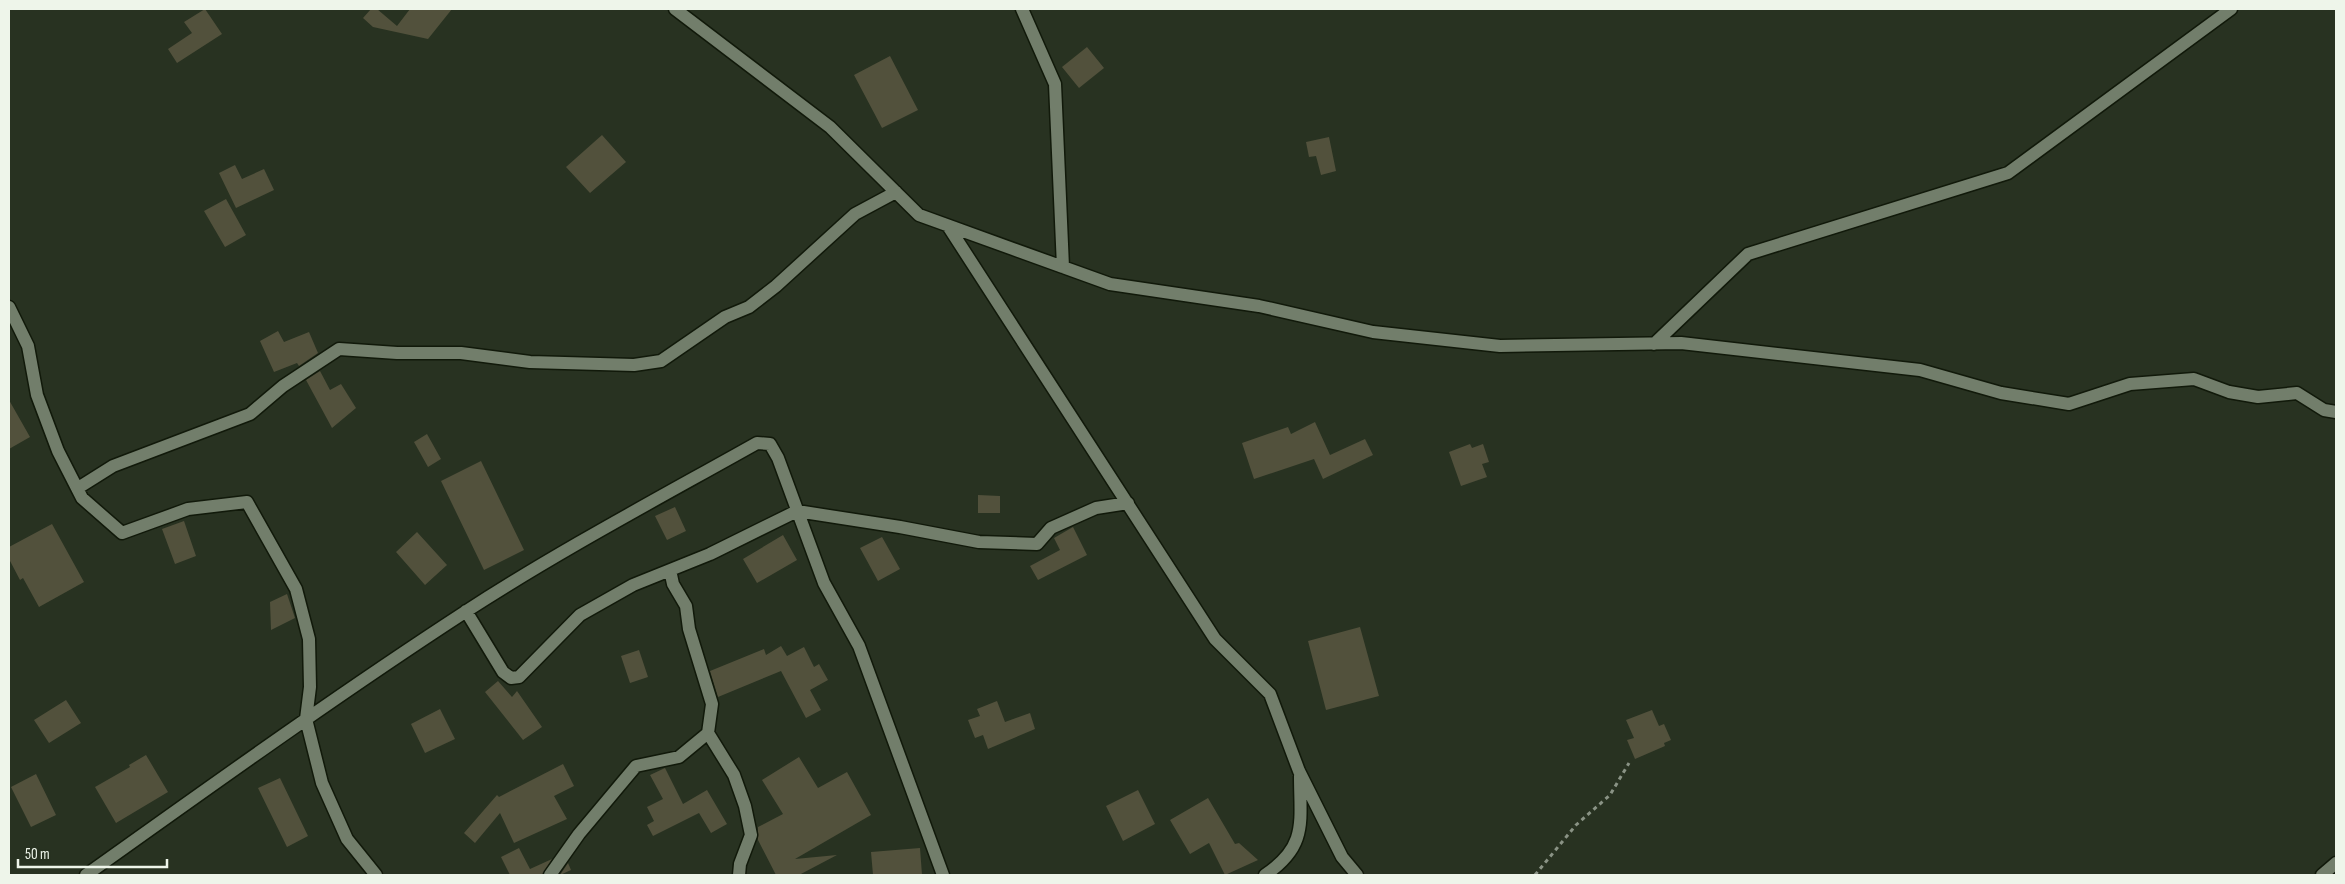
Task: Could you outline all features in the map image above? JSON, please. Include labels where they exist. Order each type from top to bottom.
[{"type":"street","points":[[675,9],[830,127],[919,215],[1110,284],[1259,306],[1372,332],[1500,346],[1681,344],[1920,370],[2001,393],[2069,404],[2130,384],[2194,379],[2229,392],[2258,397],[2297,393],[2324,410],[2336,412]]},
{"type":"street","points":[[1022,9],[1055,84],[1063,267]]},
{"type":"street","points":[[1654,344],[1748,254],[2008,173],[2232,9]]},
{"type":"street","points":[[78,488],[112,466],[250,414],[283,386],[339,349],[397,353],[461,353],[530,362],[634,365],[661,361],[725,317],[749,307],[776,286],[855,214],[896,192]]},
{"type":"street","points":[[948,226],[1215,639],[1270,694],[1299,771],[1342,857],[1357,875]]},
{"type":"street","points":[[9,307],[28,346],[37,395],[51,432],[82,498],[122,533],[188,509],[247,502],[296,590],[307,631],[310,687],[306,719],[322,784],[347,839],[376,875]]},
{"type":"street","points":[[86,875],[306,719],[466,611],[588,538],[756,443],[770,444],[778,458],[824,583],[858,646],[943,875]]},
{"type":"street","points":[[466,611],[503,672],[511,678],[519,677],[580,615],[633,585],[710,554],[797,511],[900,527],[979,542],[1037,544],[1050,528],[1096,508],[1128,503]]},
{"type":"street","points":[[670,570],[673,584],[686,606],[689,629],[712,704],[708,733],[734,775],[745,806],[751,835],[740,864],[739,875]]},
{"type":"street","points":[[550,875],[580,834],[636,766],[679,756],[708,733]]},
{"type":"street","points":[[1265,875],[1283,863],[1301,833],[1299,771]]},
{"type":"street","points":[[2322,875],[2336,863]]},
{"type":"path","points":[[1535,875],[1576,825],[1610,795],[1628,763]]},
{"type":"building","points":[[205,9],[222,34],[177,63],[168,49],[192,33],[184,22]]},
{"type":"building","points":[[371,9],[377,9],[397,26],[410,9],[452,9],[428,39],[373,27],[363,18]]},
{"type":"building","points":[[1087,47],[1104,68],[1079,88],[1062,67]]},
{"type":"building","points":[[890,56],[918,110],[882,128],[854,75]]},
{"type":"building","points":[[602,135],[626,162],[590,193],[566,167]]},
{"type":"building","points":[[1329,137],[1336,171],[1321,175],[1316,156],[1309,157],[1306,142]]},
{"type":"building","points":[[235,165],[242,179],[264,169],[274,190],[236,208],[219,173]]},
{"type":"building","points":[[226,199],[246,235],[225,247],[204,211]]},
{"type":"building","points":[[278,331],[284,342],[309,332],[318,353],[299,366],[297,363],[274,372],[260,341]]},
{"type":"building","points":[[320,371],[330,390],[341,384],[356,408],[332,428],[306,380]]},
{"type":"building","points":[[9,400],[30,437],[9,449]]},
{"type":"building","points":[[1315,422],[1330,455],[1365,439],[1373,455],[1323,479],[1314,459],[1254,479],[1242,443],[1288,427],[1291,434]]},
{"type":"building","points":[[427,434],[441,459],[428,467],[414,442]]},
{"type":"building","points":[[1470,444],[1472,448],[1483,444],[1489,462],[1482,464],[1487,477],[1461,486],[1449,452]]},
{"type":"building","points":[[481,461],[524,550],[484,570],[441,481]]},
{"type":"building","points":[[978,495],[1000,496],[1000,513],[978,513]]},
{"type":"building","points":[[675,507],[686,531],[667,540],[655,516]]},
{"type":"building","points":[[184,521],[196,556],[175,564],[162,529]]},
{"type":"building","points":[[52,524],[84,582],[39,607],[23,578],[20,580],[9,559],[9,547]]},
{"type":"building","points":[[1073,527],[1087,555],[1038,580],[1030,566],[1060,550],[1054,538]]},
{"type":"building","points":[[417,532],[447,565],[425,585],[396,552]]},
{"type":"building","points":[[783,535],[797,560],[757,583],[743,559]]},
{"type":"building","points":[[882,537],[900,569],[878,581],[860,548]]},
{"type":"building","points":[[287,594],[295,618],[271,630],[270,602]]},
{"type":"building","points":[[1360,627],[1379,696],[1326,710],[1308,641]]},
{"type":"building","points":[[781,646],[787,656],[804,647],[814,667],[819,664],[828,680],[810,690],[821,710],[806,718],[781,671],[718,697],[710,671],[764,649],[766,655]]},
{"type":"building","points":[[639,650],[648,677],[630,683],[621,656]]},
{"type":"building","points":[[498,681],[512,697],[517,691],[542,727],[523,740],[485,692]]},
{"type":"building","points":[[66,700],[81,723],[49,743],[34,720]]},
{"type":"building","points":[[997,701],[1005,722],[1030,713],[1035,729],[988,749],[983,735],[975,738],[968,720],[980,716],[977,709]]},
{"type":"building","points":[[440,709],[455,739],[425,753],[411,724]]},
{"type":"building","points":[[1652,710],[1659,726],[1664,724],[1671,740],[1664,743],[1665,746],[1635,759],[1627,740],[1634,738],[1626,720]]},
{"type":"building","points":[[146,755],[168,792],[116,823],[95,787],[130,767],[129,765]]},
{"type":"building","points":[[799,757],[818,788],[847,772],[871,815],[795,859],[837,855],[799,875],[776,875],[758,840],[758,827],[783,814],[762,780]]},
{"type":"building","points":[[563,764],[574,786],[554,796],[567,819],[514,843],[500,813],[475,843],[464,833],[497,795],[499,797]]},
{"type":"building","points":[[665,768],[683,804],[707,790],[727,824],[711,833],[699,813],[653,836],[647,825],[654,821],[647,807],[663,799],[650,775]]},
{"type":"building","points":[[36,774],[56,815],[31,827],[11,787]]},
{"type":"building","points":[[280,778],[308,836],[287,847],[258,788]]},
{"type":"building","points":[[1138,790],[1155,824],[1123,841],[1106,806]]},
{"type":"building","points":[[1208,798],[1235,844],[1239,843],[1258,860],[1225,875],[1209,843],[1190,854],[1170,820]]},
{"type":"building","points":[[519,848],[530,869],[552,859],[542,875],[510,875],[501,857]]},
{"type":"building","points":[[920,848],[922,875],[873,875],[871,852]]},
{"type":"building","points":[[568,863],[571,870],[560,875]]}]
